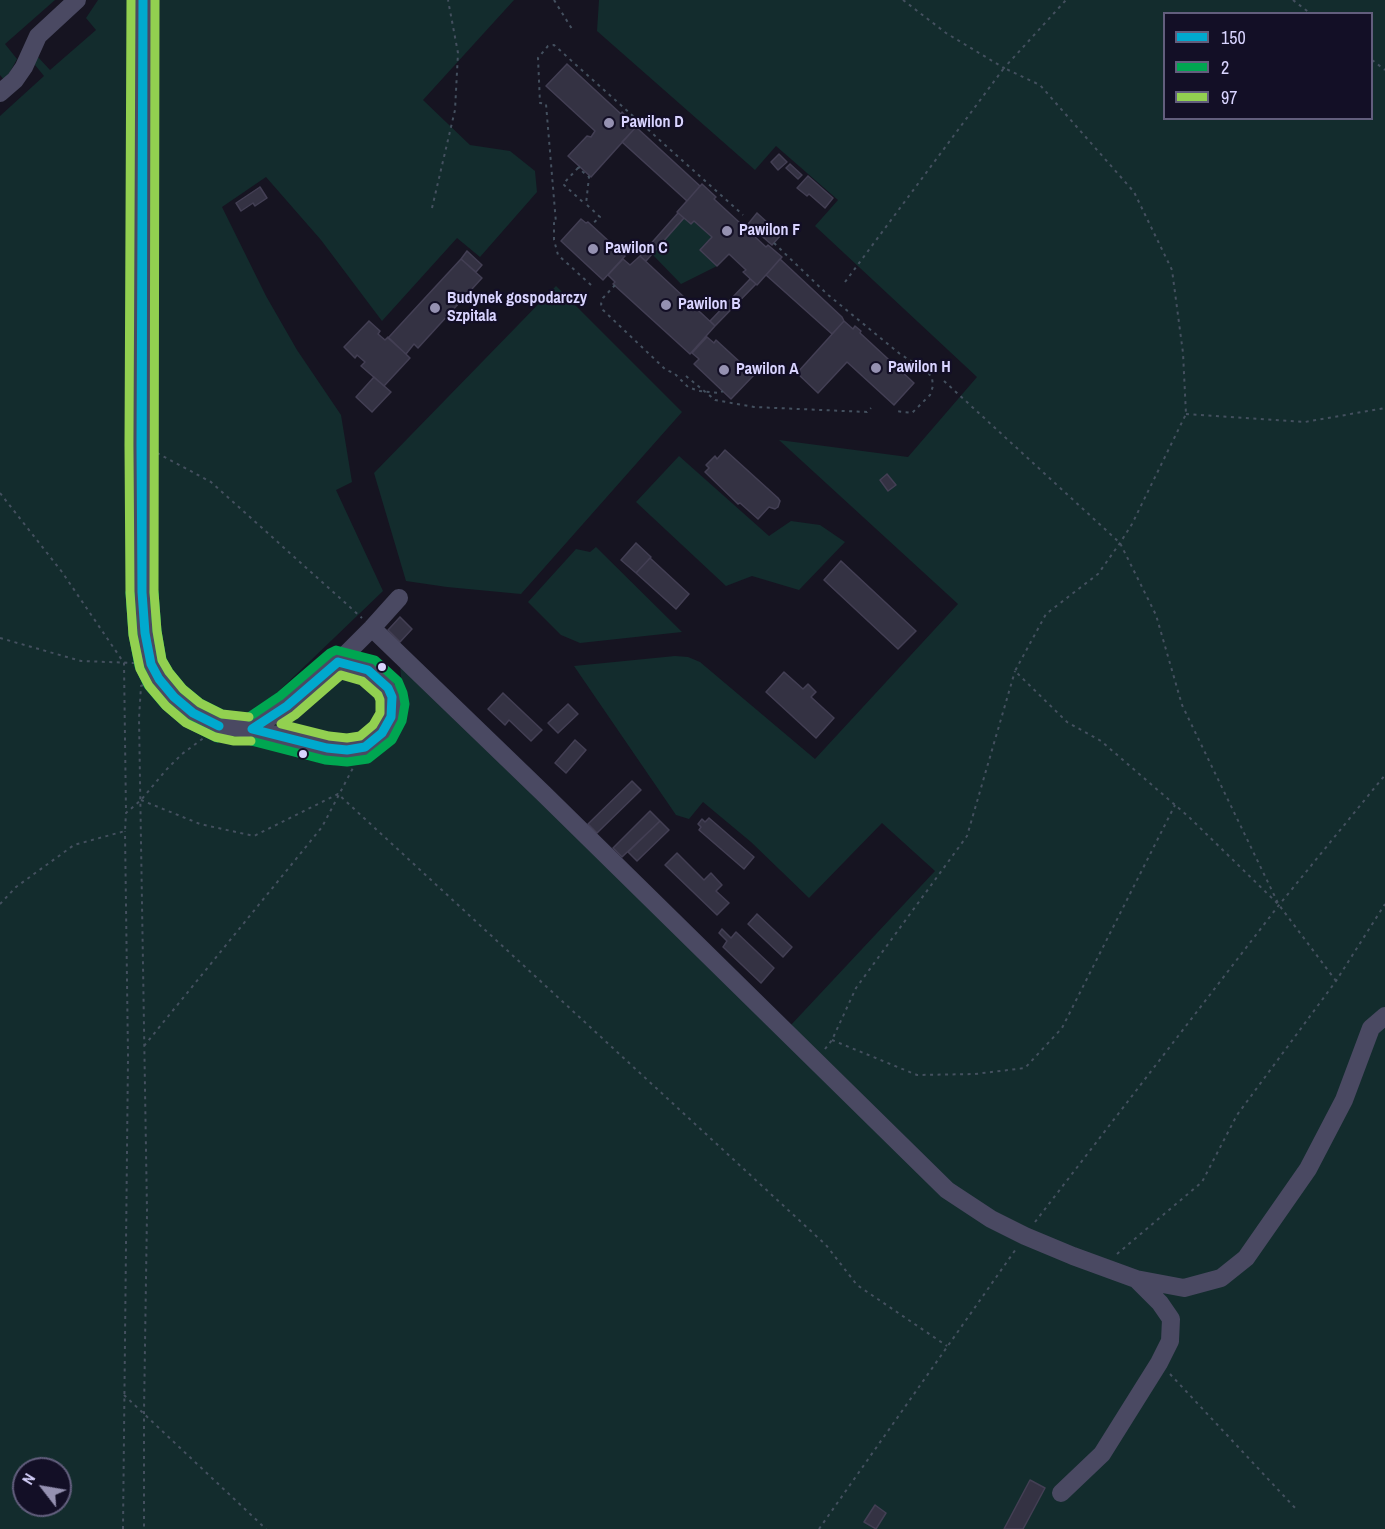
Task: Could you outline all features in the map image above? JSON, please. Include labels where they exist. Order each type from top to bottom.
[{"type":"street","points":[[0,93],[15,80],[24,67],[38,36],[77,0]]},
{"type":"street","points":[[143,0],[142,592],[145,633],[151,664],[159,680],[174,698],[193,713],[219,726],[252,729],[327,748],[347,750],[364,747],[382,733],[391,717],[392,697],[382,681],[368,669],[338,662]]},
{"type":"street","points":[[252,729],[287,706],[338,662],[399,598]]},
{"type":"street","points":[[372,628],[948,1190],[991,1219],[1025,1236],[1102,1267],[1136,1279],[1184,1288],[1221,1278],[1246,1258],[1308,1168],[1344,1100],[1371,1028],[1385,1016]]},
{"type":"street","points":[[1061,1493],[1102,1454],[1159,1363],[1170,1341],[1171,1319],[1160,1303],[1136,1279]]},
{"type":"path","points":[[432,208],[455,110],[458,53],[448,0]]},
{"type":"path","points":[[554,0],[572,29]]},
{"type":"path","points":[[815,1060],[832,1040],[856,988],[967,836],[1015,671],[1046,614],[1098,574],[1120,543],[1132,524],[1186,414],[1183,353],[1172,270],[1134,192],[1040,85],[1004,68],[946,33],[903,0]]},
{"type":"path","points":[[845,282],[1004,68],[1066,0]]},
{"type":"path","points":[[1293,0],[1308,12]]},
{"type":"path","points":[[591,285],[558,255],[554,240],[554,223],[556,223],[546,104],[540,103],[538,58],[548,46],[554,45],[743,215]]},
{"type":"path","points":[[586,204],[589,177],[579,167],[563,184],[600,217],[591,225]]},
{"type":"path","points":[[774,243],[826,294],[900,354],[927,371],[932,378],[933,386],[930,395],[912,413],[896,411]]},
{"type":"path","points":[[615,285],[603,298],[601,304],[603,310],[666,370],[688,387],[699,391],[720,393],[723,391]]},
{"type":"path","points":[[686,376],[715,400],[766,408],[867,412],[871,408]]},
{"type":"path","points":[[944,381],[1120,543],[1156,615],[1182,705],[1279,905]]},
{"type":"path","points":[[1186,414],[1305,422],[1385,408]]},
{"type":"path","points":[[141,445],[212,482],[372,628]]},
{"type":"path","points":[[0,493],[62,572],[124,663],[128,1056],[123,1529]]},
{"type":"path","points":[[0,638],[81,661],[124,663]]},
{"type":"path","points":[[1015,671],[1067,722],[1101,741],[1175,805],[1279,905],[1336,981]]},
{"type":"path","points":[[144,1529],[147,1212],[139,718],[141,686],[159,680]]},
{"type":"path","points":[[126,813],[141,800],[165,770],[202,740]]},
{"type":"path","points":[[144,1046],[322,827],[364,747]]},
{"type":"path","points":[[819,1529],[1025,1236],[1279,905],[1385,775]]},
{"type":"path","points":[[141,800],[200,824],[254,836],[338,794]]},
{"type":"path","points":[[338,794],[826,1245],[857,1285],[947,1346]]},
{"type":"path","points":[[832,1040],[917,1075],[975,1074],[1025,1068],[1062,1028],[1175,805]]},
{"type":"path","points":[[0,904],[16,888],[74,845],[126,831]]},
{"type":"path","points":[[1102,1267],[1202,1182],[1237,1115],[1336,981],[1385,904]]},
{"type":"path","points":[[1159,1363],[1297,1510]]},
{"type":"path","points":[[124,1394],[266,1529]]},
{"type":"green space","points":[[0,0],[55,0],[5,44],[17,59],[5,81],[0,75]]},
{"type":"green space","points":[[98,0],[133,0],[134,638],[137,665],[153,693],[167,708],[189,722],[214,733],[250,738],[306,760],[339,766],[378,750],[397,733],[404,714],[400,664],[790,1026],[935,871],[882,823],[809,898],[751,842],[703,802],[689,819],[676,815],[574,666],[675,656],[688,657],[700,662],[815,759],[958,604],[779,440],[908,457],[977,377],[815,226],[838,200],[776,146],[755,170],[597,31],[599,0],[1385,0],[1385,1529],[0,1529],[0,116],[44,76],[31,60],[37,56],[50,70],[96,30],[86,18]]},
{"type":"green space","points":[[149,0],[514,0],[423,100],[470,145],[510,151],[535,171],[537,192],[480,257],[457,238],[382,321],[321,240],[266,177],[222,207],[266,296],[297,350],[341,415],[352,482],[336,490],[383,591],[259,710],[242,717],[219,715],[200,705],[182,691],[162,665],[154,630],[148,552],[152,443]]},
{"type":"green space","points":[[684,218],[691,224],[694,221],[712,237],[700,250],[717,266],[681,284],[652,254]]},
{"type":"green space","points":[[556,286],[682,412],[521,594],[406,581],[374,473]]},
{"type":"green space","points":[[679,456],[769,536],[791,521],[820,525],[845,542],[799,590],[752,576],[726,586],[636,502]]},
{"type":"green space","points":[[596,547],[682,632],[580,643],[561,635],[528,602],[576,549],[590,552]]},
{"type":"green space","points":[[340,675],[355,677],[372,689],[379,705],[379,720],[371,733],[361,740],[336,741],[266,726],[283,719],[307,702],[325,683]]},
{"type":"building","name":"Pawilon D","points":[[567,64],[636,127],[591,177],[568,156],[595,131],[546,86]]},
{"type":"building","points":[[636,127],[700,186],[687,201],[622,142]]},
{"type":"building","points":[[779,154],[787,162],[778,170],[771,162]]},
{"type":"building","points":[[790,164],[802,175],[798,179],[786,168]]},
{"type":"building","points":[[808,176],[833,198],[825,208],[809,194],[807,196],[797,188]]},
{"type":"building","name":"Pawilon F","points":[[702,184],[716,197],[714,199],[766,247],[768,245],[782,257],[757,285],[743,272],[746,270],[729,254],[717,266],[700,250],[712,237],[694,221],[691,224],[677,212]]},
{"type":"building","points":[[260,187],[267,198],[241,211],[236,203]]},
{"type":"building","points":[[678,213],[684,218],[646,261],[640,256]]},
{"type":"building","points":[[757,213],[781,235],[772,245],[748,224]]},
{"type":"building","name":"Pawilon C","points":[[581,219],[588,222],[625,256],[603,280],[561,241]]},
{"type":"building","points":[[467,251],[482,265],[476,272],[461,259]]},
{"type":"building","name":"Pawilon B","points":[[640,256],[715,326],[690,354],[613,284],[615,282],[608,275],[623,259],[630,265]]},
{"type":"building","name":"Budynek gospodarczy Szpitala","points":[[461,259],[482,278],[418,348],[414,344],[406,354],[388,338]]},
{"type":"building","points":[[780,259],[842,317],[844,321],[832,334],[766,275]]},
{"type":"building","points":[[750,279],[756,284],[715,326],[710,321]]},
{"type":"building","points":[[369,321],[380,331],[378,334],[385,340],[388,337],[410,358],[384,386],[361,366],[365,362],[357,355],[355,358],[344,347]]},
{"type":"building","name":"Pawilon H","points":[[844,321],[853,329],[855,326],[861,331],[860,333],[914,383],[894,405],[847,362],[818,393],[797,373]]},
{"type":"building","name":"Pawilon A","points":[[707,337],[714,343],[716,340],[754,375],[731,399],[694,364],[699,359],[692,353]]},
{"type":"building","points":[[374,377],[391,392],[372,412],[356,397]]},
{"type":"building","points":[[725,450],[778,498],[780,501],[778,507],[775,509],[769,507],[758,519],[740,503],[738,504],[705,472],[709,468],[706,465],[715,456],[717,459]]},
{"type":"building","points":[[887,474],[896,485],[888,491],[880,480]]},
{"type":"building","points":[[636,543],[651,557],[636,573],[621,560]]},
{"type":"building","points":[[650,558],[689,594],[676,609],[636,573]]},
{"type":"building","points":[[841,561],[916,631],[898,649],[824,580]]},
{"type":"building","points":[[400,617],[412,629],[400,642],[388,630]]},
{"type":"building","points":[[784,672],[803,689],[808,684],[816,692],[811,697],[834,718],[816,738],[766,692]]},
{"type":"building","points":[[503,693],[542,730],[531,741],[509,720],[505,725],[488,709]]},
{"type":"building","points":[[568,704],[578,714],[558,733],[548,723]]},
{"type":"building","points":[[575,740],[586,750],[566,773],[555,763]]},
{"type":"building","points":[[632,781],[641,790],[597,833],[588,824]]},
{"type":"building","points":[[650,811],[660,821],[622,857],[613,848]]},
{"type":"building","points":[[709,818],[754,857],[744,869],[699,830],[701,827],[698,824],[702,819],[705,822]]},
{"type":"building","points":[[660,821],[669,830],[637,861],[628,852]]},
{"type":"building","points":[[677,853],[704,880],[711,873],[722,885],[716,891],[729,903],[717,915],[665,865]]},
{"type":"building","points":[[757,914],[792,947],[783,957],[748,924]]},
{"type":"building","points":[[722,929],[731,938],[736,932],[774,968],[761,983],[723,947],[727,941],[719,933]]},
{"type":"building","points":[[1030,1480],[1045,1488],[1023,1529],[1004,1529]]},
{"type":"building","points":[[875,1505],[886,1513],[876,1529],[864,1522]]},
{"type":"transit line","name":"97","points":[[131,0],[129,445],[130,592],[133,635],[140,669],[149,686],[166,706],[186,723],[215,737],[234,741],[251,741]]},
{"type":"transit line","name":"150","points":[[143,0],[142,592],[141,445],[143,0]]},
{"type":"transit line","name":"97","points":[[155,0],[154,592],[157,631],[162,660],[183,689],[200,703],[222,714],[249,717]]},
{"type":"transit line","name":"150","points":[[142,592],[145,633],[151,664],[159,679],[174,697],[193,713],[219,726]]},
{"type":"transit line","name":"2","points":[[154,592],[162,660],[183,689],[200,703],[222,714]]},
{"type":"transit line","name":"2","points":[[130,593],[133,634],[139,666],[148,685],[165,705],[185,722],[217,738]]},
{"type":"transit line","name":"2","points":[[249,717],[280,696],[336,650],[375,660],[398,681],[405,704],[402,721],[392,740],[368,759],[347,762],[325,760],[251,741]]},
{"type":"transit line","name":"150","points":[[338,662],[368,670],[388,688],[392,697],[391,717],[382,733],[365,747],[347,750],[327,748],[252,729],[287,706],[338,662]]},
{"type":"transit line","name":"97","points":[[341,675],[362,681],[378,695],[380,700],[380,713],[373,725],[360,736],[347,738],[329,736],[281,724],[295,715],[341,675]]},
{"type":"place","name":"Pawilon D","points":[[609,123]]},
{"type":"place","name":"Pawilon F","points":[[727,231]]},
{"type":"place","name":"Pawilon C","points":[[593,249]]},
{"type":"place","name":"Pawilon B","points":[[666,305]]},
{"type":"place","name":"Budynek gospodarczy Szpitala","points":[[435,308]]},
{"type":"place","name":"Pawilon H","points":[[876,368]]},
{"type":"place","name":"Pawilon A","points":[[724,370]]}]
